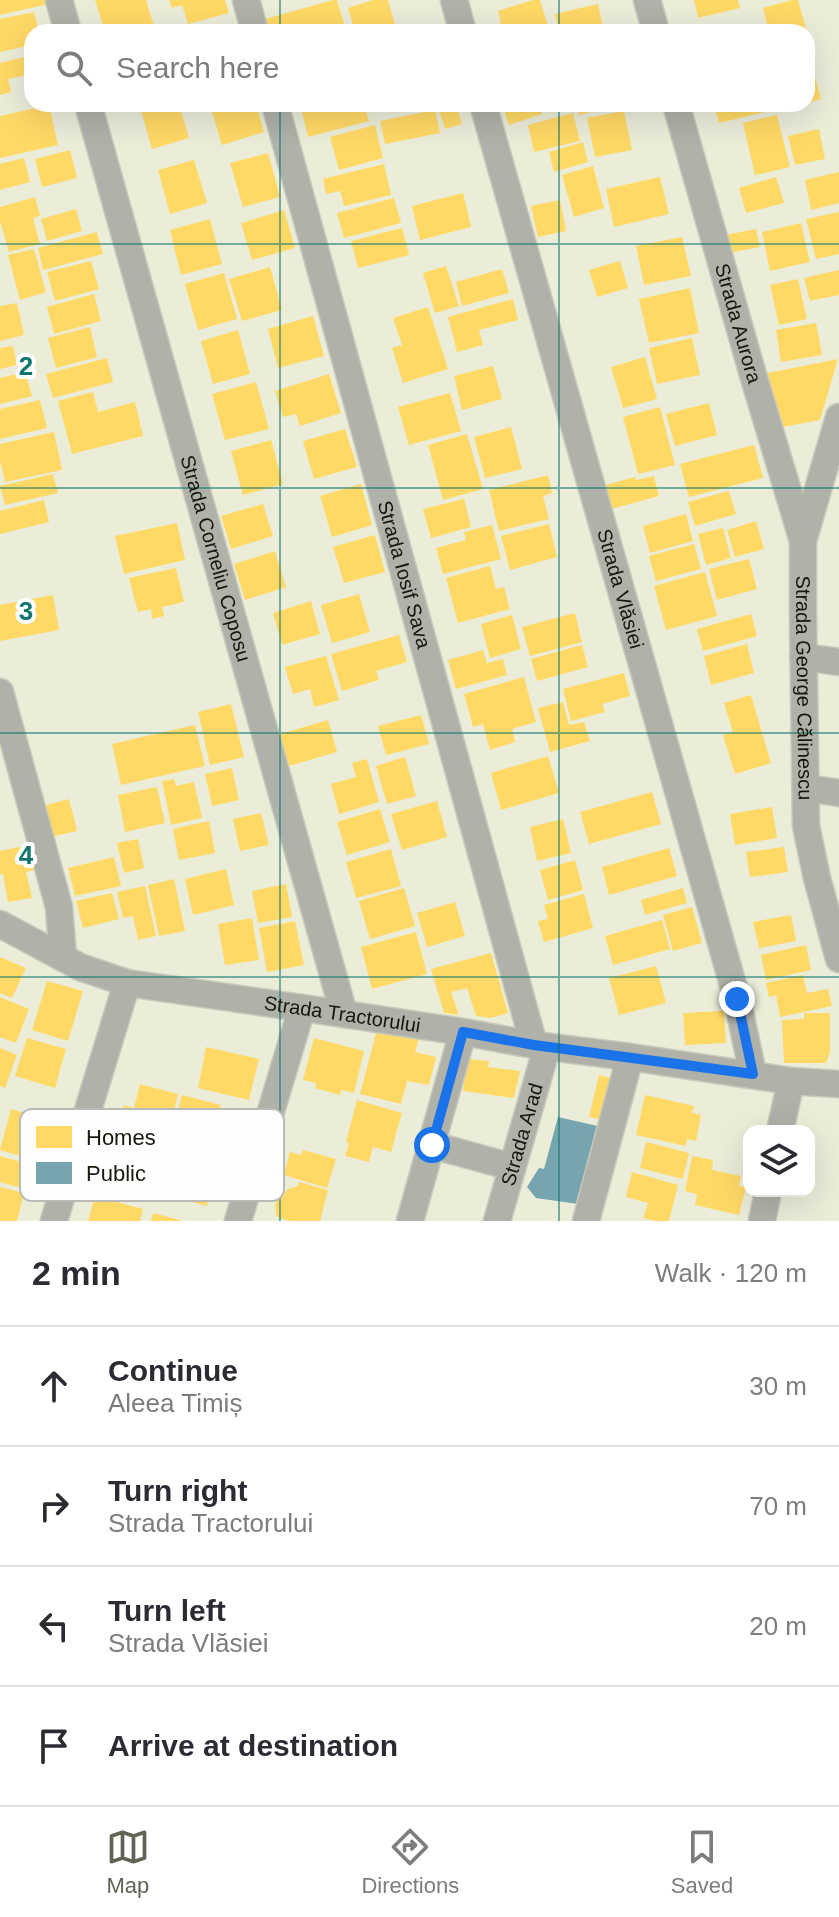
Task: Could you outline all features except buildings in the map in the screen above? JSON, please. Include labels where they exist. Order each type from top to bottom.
[{"type":"street","points":[[59,0],[66,24]]},
{"type":"street","points":[[246,0],[253,24]]},
{"type":"street","points":[[454,0],[461,24]]},
{"type":"street","points":[[647,0],[654,24]]},
{"type":"street","name":"Strada Corneliu Coposu","points":[[90,112],[344,1014]]},
{"type":"street","name":"Strada Iosif Sava","points":[[277,112],[540,1046]]},
{"type":"street","name":"Strada Vlăsiei","points":[[485,112],[737,999],[753,1074]]},
{"type":"street","name":"Strada Aurora","points":[[678,112],[803,541]]},
{"type":"street","name":"Strada George Călinescu","points":[[837,427],[803,541],[803,657],[806,826],[839,959]]},
{"type":"street","points":[[803,657],[839,662]]},
{"type":"street","points":[[0,692],[59,907],[63,958]]},
{"type":"street","points":[[806,788],[839,793]]},
{"type":"street","name":"Strada Tractorului","points":[[0,924],[80,967],[127,983],[791,1081]]},
{"type":"street","points":[[88,1109],[127,983]]},
{"type":"street","points":[[272,1109],[302,1008]]},
{"type":"street","points":[[410,1221],[463,1032]]},
{"type":"street","name":"Strada Arad","points":[[505,1219],[512,1167],[540,1046]]},
{"type":"street","points":[[586,1221],[630,1057]]},
{"type":"street","points":[[781,1125],[791,1081],[839,1084]]},
{"type":"street","points":[[432,1145],[512,1167]]},
{"type":"street","points":[[762,1221],[767,1197]]},
{"type":"street","points":[[54,1221],[60,1201]]},
{"type":"street","points":[[238,1221],[244,1201]]},
{"type":"route","points":[[432,1145],[463,1032],[534,1045],[753,1074],[737,999]]}]
